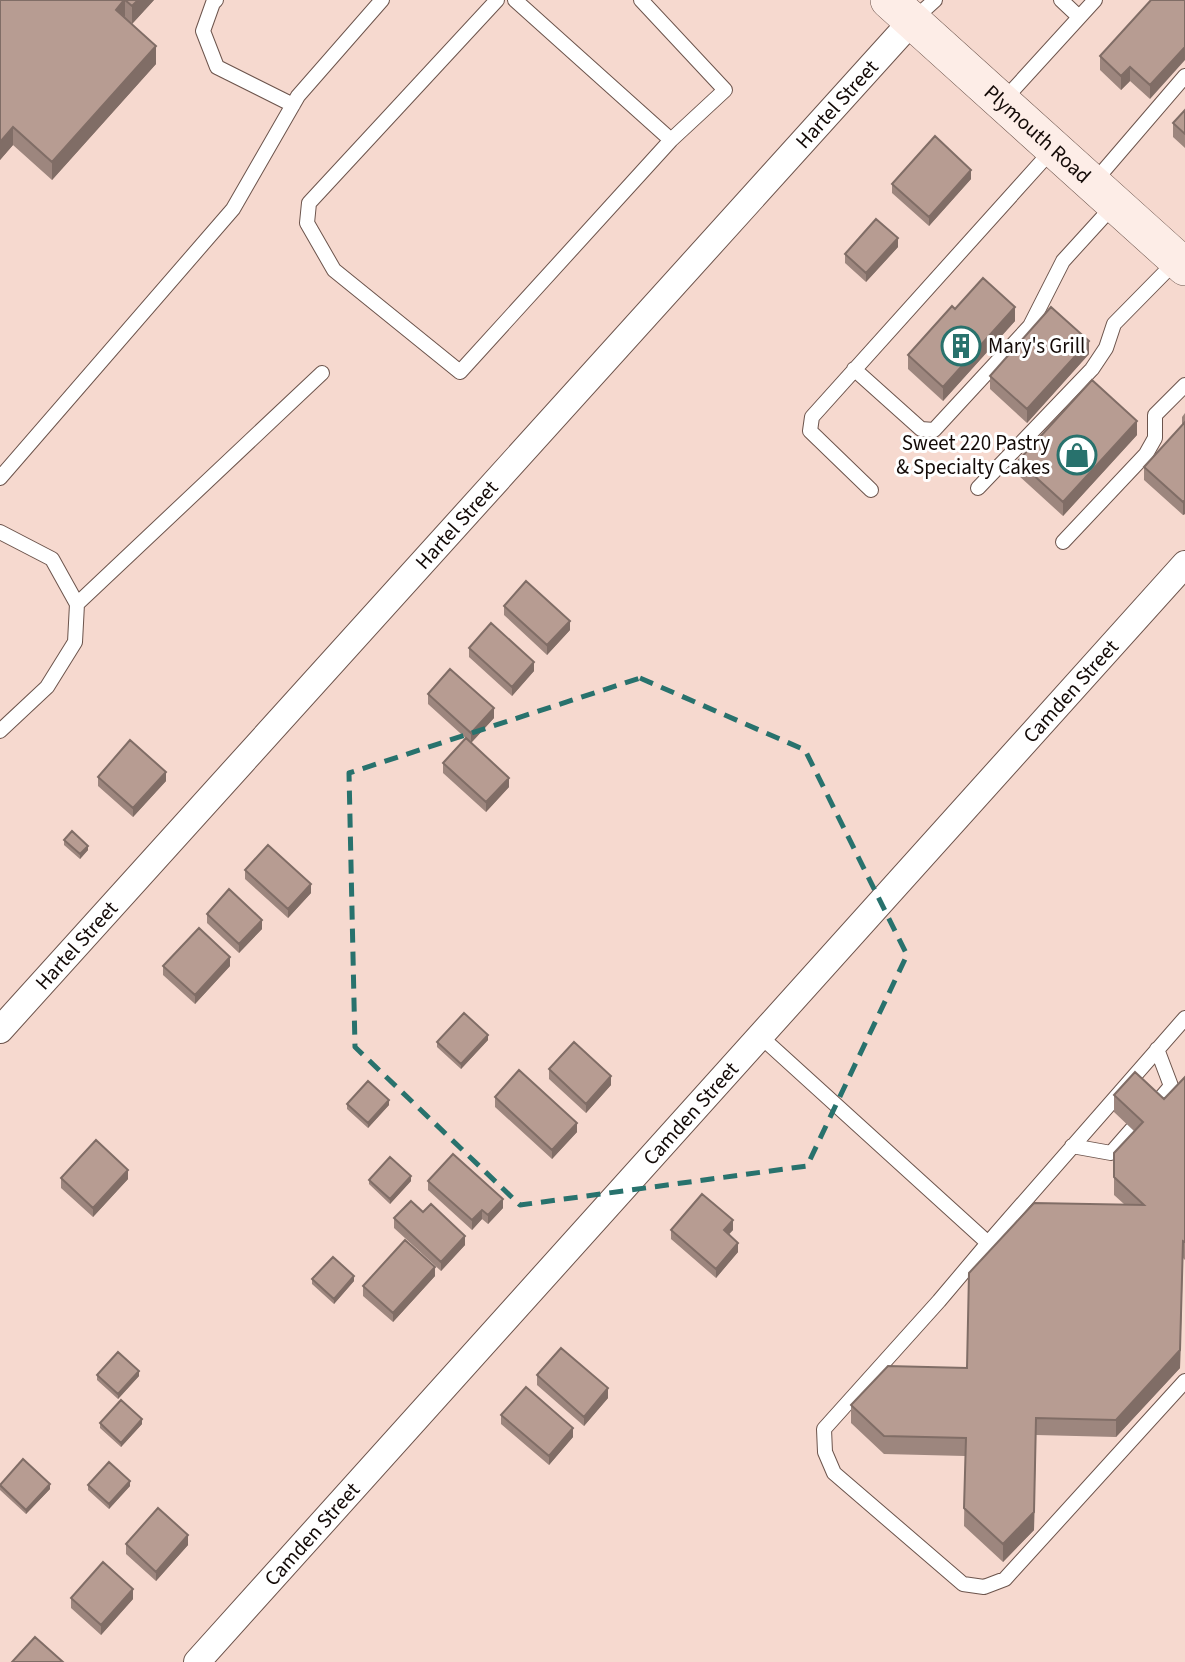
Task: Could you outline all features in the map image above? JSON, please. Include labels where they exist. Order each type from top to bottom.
[{"type":"main road","name":"Plymouth Road","points":[[912,7],[1003,101],[1182,260]]},
{"type":"street","name":"Hartel Street","points":[[0,1030],[912,7]]},
{"type":"street","name":"Camden Street","points":[[197,1662],[1185,564]]},
{"type":"lane","points":[[216,0],[203,31],[217,67],[293,105]]},
{"type":"lane","points":[[0,478],[233,209],[298,96],[382,0]]},
{"type":"lane","points":[[497,0],[309,203],[307,223],[334,270],[460,372],[671,140],[725,89],[641,0]]},
{"type":"lane","points":[[515,0],[671,140]]},
{"type":"lane","points":[[1061,0],[1079,17]]},
{"type":"lane","points":[[1003,101],[1095,0]]},
{"type":"lane","points":[[854,369],[921,429],[934,430],[1030,326],[1063,261],[1104,193],[1185,76]]},
{"type":"lane","points":[[870,490],[810,431],[811,417],[1054,148]]},
{"type":"lane","points":[[978,488],[1092,369],[1106,348],[1114,324],[1182,260]]},
{"type":"lane","points":[[77,604],[322,373]]},
{"type":"lane","points":[[1063,542],[1146,454],[1155,438],[1155,415],[1185,385]]},
{"type":"lane","points":[[0,532],[52,559],[77,604],[75,642],[47,687],[0,731]]},
{"type":"lane","points":[[1185,1018],[824,1429],[825,1452],[834,1473],[963,1584],[985,1587],[1005,1579],[1185,1381]]},
{"type":"lane","points":[[760,1036],[988,1243]]},
{"type":"lane","points":[[1153,1107],[1171,1086],[1157,1049]]},
{"type":"lane","points":[[1072,1146],[1111,1153],[1132,1129]]},
{"type":"highlighted area","points":[[640,678],[805,750],[907,955],[807,1166],[520,1205],[355,1047],[349,773]]},
{"type":"building","points":[[0,0],[124,0],[116,10],[156,46],[52,162],[13,127],[0,142]]},
{"type":"building","points":[[125,0],[138,0],[132,6]]},
{"type":"building","points":[[1151,0],[1185,0],[1185,47],[1150,85],[1130,67],[1121,76],[1100,56]]},
{"type":"building","points":[[1185,110],[1185,134],[1173,123]]},
{"type":"building","points":[[935,136],[971,170],[929,217],[892,184]]},
{"type":"building","points":[[876,219],[898,238],[866,273],[845,254]]},
{"type":"building","name":"Mary's Grill","points":[[983,278],[1015,307],[943,387],[908,355],[952,306],[955,309]]},
{"type":"building","points":[[1051,307],[1089,341],[1027,409],[990,376]]},
{"type":"building","name":"Sweet 220 Pastry & Specialty Cakes","points":[[1092,380],[1137,421],[1063,502],[1018,461]]},
{"type":"building","points":[[1185,422],[1185,500],[1183,502],[1144,467]]},
{"type":"building","points":[[526,581],[570,621],[547,645],[504,606]]},
{"type":"building","points":[[491,623],[534,662],[512,687],[469,648]]},
{"type":"building","points":[[450,669],[494,708],[471,733],[428,694]]},
{"type":"building","points":[[466,738],[509,778],[486,802],[443,763]]},
{"type":"building","points":[[130,740],[166,772],[133,808],[98,777]]},
{"type":"building","points":[[72,831],[88,846],[80,854],[64,840]]},
{"type":"building","points":[[268,845],[311,884],[288,909],[245,870]]},
{"type":"building","points":[[229,889],[262,920],[239,944],[207,914]]},
{"type":"building","points":[[199,928],[230,957],[195,995],[163,966]]},
{"type":"building","points":[[464,1013],[488,1035],[461,1064],[437,1042]]},
{"type":"building","points":[[574,1042],[611,1076],[586,1104],[549,1069]]},
{"type":"building","points":[[519,1070],[577,1123],[552,1150],[495,1097]]},
{"type":"building","points":[[1135,1072],[1164,1099],[1185,1077],[1185,1242],[1183,1241],[1180,1350],[1116,1420],[1036,1418],[1034,1512],[1003,1544],[964,1508],[966,1438],[884,1436],[851,1405],[888,1366],[967,1368],[969,1273],[1034,1203],[1144,1205],[1114,1177],[1114,1153],[1143,1122],[1114,1095]]},
{"type":"building","points":[[368,1081],[389,1100],[368,1123],[347,1104]]},
{"type":"building","points":[[96,1140],[128,1170],[93,1208],[61,1178]]},
{"type":"building","points":[[453,1154],[503,1199],[488,1215],[482,1210],[472,1220],[428,1181]]},
{"type":"building","points":[[390,1157],[411,1176],[390,1199],[369,1180]]},
{"type":"building","points":[[702,1194],[733,1220],[724,1230],[738,1243],[716,1269],[671,1230]]},
{"type":"building","points":[[411,1201],[423,1212],[431,1204],[465,1236],[441,1262],[394,1218]]},
{"type":"building","points":[[405,1240],[435,1267],[393,1313],[363,1286]]},
{"type":"building","points":[[333,1257],[354,1276],[334,1299],[312,1279]]},
{"type":"building","points":[[561,1348],[608,1388],[584,1417],[537,1375]]},
{"type":"building","points":[[118,1352],[139,1371],[118,1394],[97,1375]]},
{"type":"building","points":[[526,1387],[573,1428],[549,1456],[501,1415]]},
{"type":"building","points":[[121,1400],[142,1419],[121,1443],[100,1423]]},
{"type":"building","points":[[23,1459],[50,1484],[26,1510],[0,1485]]},
{"type":"building","points":[[109,1462],[130,1481],[109,1504],[88,1485]]},
{"type":"building","points":[[158,1508],[188,1535],[156,1572],[126,1544]]},
{"type":"building","points":[[103,1562],[133,1589],[101,1625],[71,1598]]},
{"type":"building","points":[[35,1637],[63,1662],[12,1662]]},
{"type":"place","name":"Mary's Grill","points":[[961,346]]},
{"type":"place","name":"Sweet 220 Pastry & Specialty Cakes","points":[[1077,455]]}]
